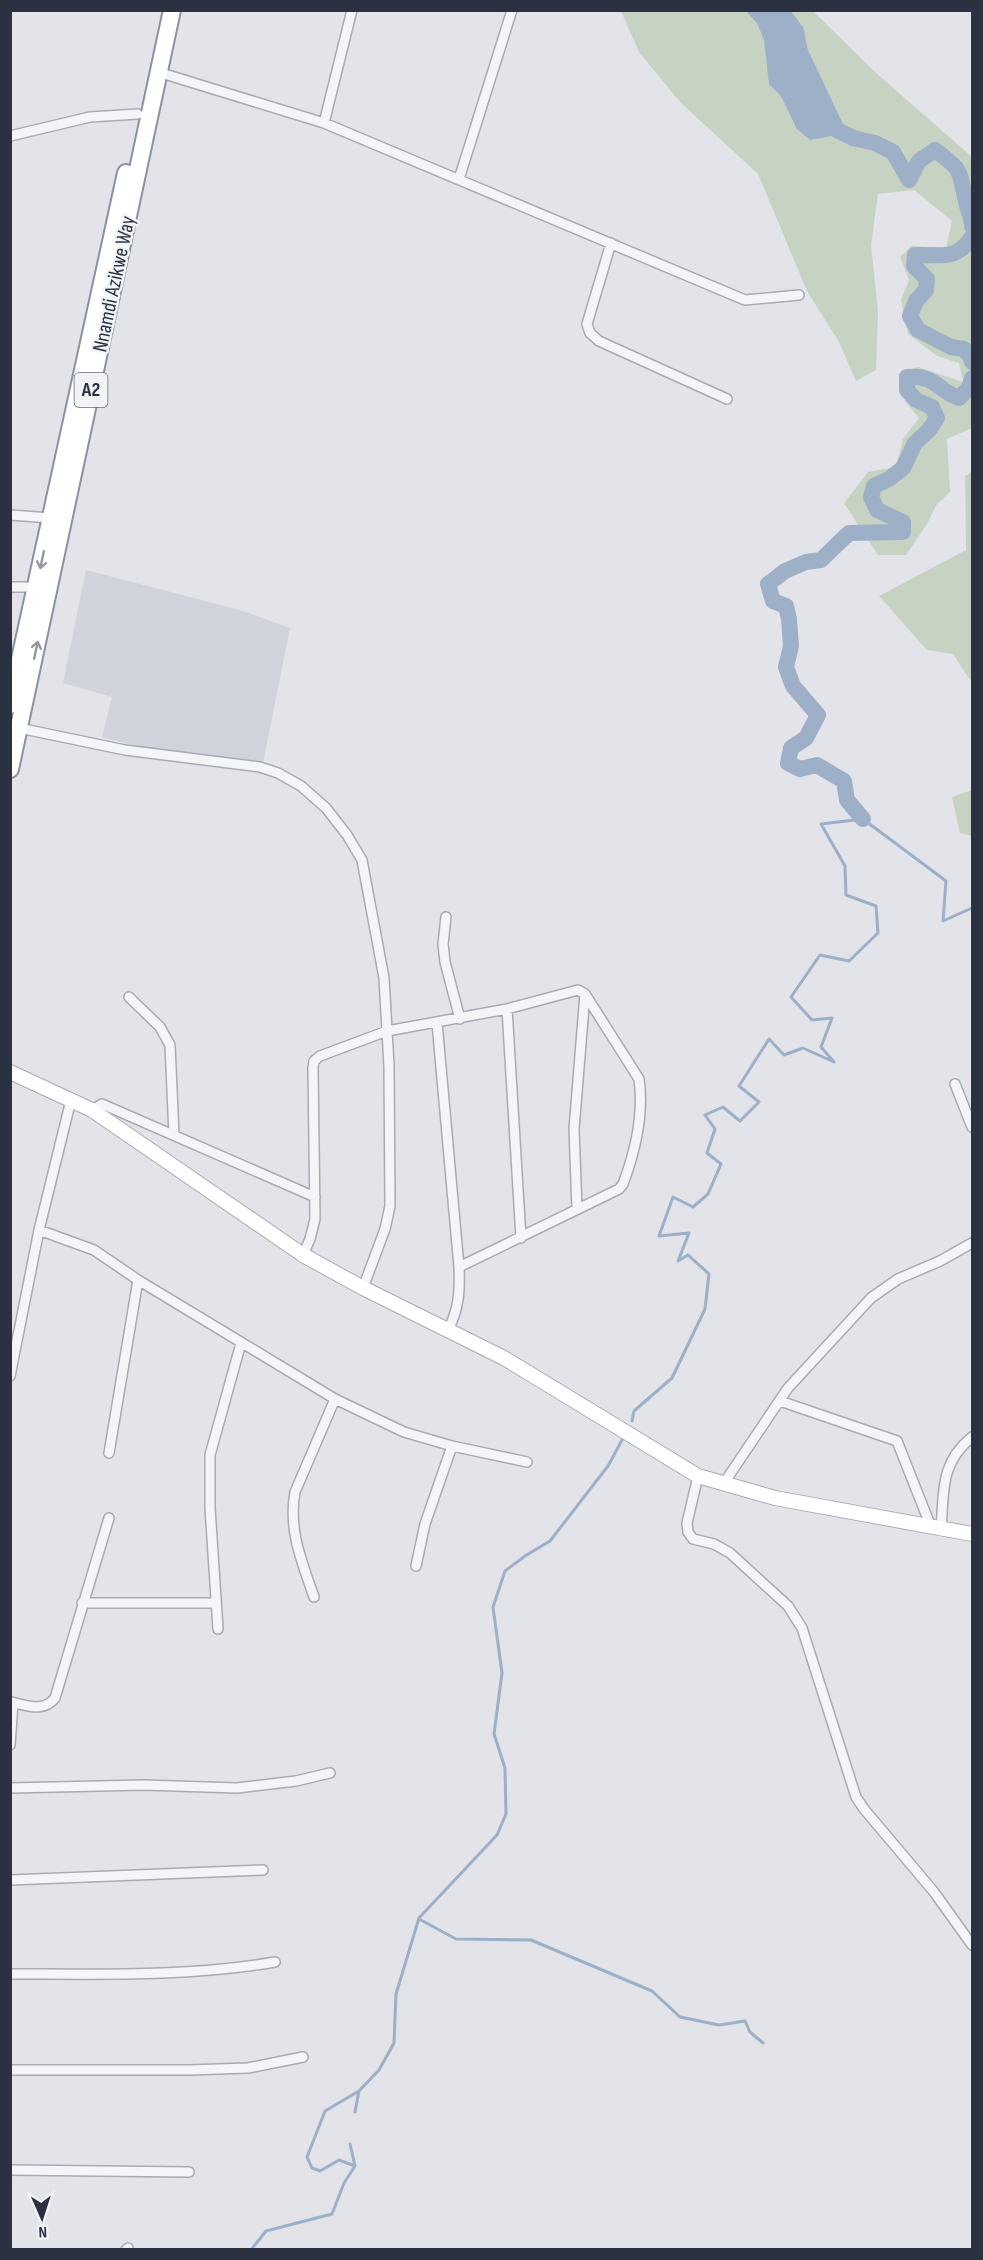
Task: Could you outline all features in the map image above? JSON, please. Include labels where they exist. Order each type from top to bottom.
[{"type":"highway","name":"Nnamdi Azikwe Way","points":[[10,769],[19,728],[19,679],[36,587],[160,10]]},
{"type":"highway","name":"Nnamdi Azikwe Way","points":[[10,705],[19,679],[172,10]]},
{"type":"street","points":[[324,123],[352,10]]},
{"type":"street","points":[[459,179],[512,10]]},
{"type":"street","points":[[158,72],[324,123],[745,300],[799,295]]},
{"type":"street","points":[[10,136],[90,117],[138,114]]},
{"type":"street","points":[[611,243],[586,324],[590,333],[599,341],[727,399]]},
{"type":"street","points":[[10,515],[51,518]]},
{"type":"street","points":[[10,587],[36,587]]},
{"type":"street","points":[[19,728],[125,750],[260,767],[278,773],[301,786],[326,808],[347,835],[362,860],[384,978],[387,1030],[390,1206],[385,1229],[363,1288]]},
{"type":"street","points":[[446,917],[443,944],[445,962],[460,1019]]},
{"type":"street","points":[[303,1255],[313,1225],[315,1197],[314,1061],[320,1056],[387,1030],[460,1019],[578,990],[585,994],[639,1079],[641,1093],[638,1130],[623,1184],[619,1190],[459,1267]]},
{"type":"street","points":[[577,1209],[574,1129],[585,994]]},
{"type":"street","points":[[129,997],[160,1027],[170,1045],[174,1135]]},
{"type":"street","points":[[507,1009],[521,1238]]},
{"type":"street","points":[[437,1023],[459,1267],[460,1296],[448,1330]]},
{"type":"street","points":[[10,1071],[92,1110],[303,1255],[363,1288],[504,1358],[698,1476],[775,1498],[972,1534]]},
{"type":"street","points":[[955,1084],[972,1127]]},
{"type":"street","points":[[10,1377],[39,1230],[71,1100]]},
{"type":"street","points":[[92,1110],[102,1104],[315,1197]]},
{"type":"street","points":[[39,1230],[94,1250],[138,1280],[335,1399],[404,1432],[452,1446],[527,1462]]},
{"type":"street","points":[[724,1483],[795,1380],[877,1293],[898,1279],[940,1261],[972,1243]]},
{"type":"street","points":[[110,1453],[138,1280]]},
{"type":"street","points":[[218,1629],[210,1508],[210,1455],[240,1343]]},
{"type":"street","points":[[314,1597],[297,1548],[293,1530],[293,1507],[295,1492],[335,1399]]},
{"type":"street","points":[[780,1401],[897,1441],[936,1528]]},
{"type":"street","points":[[936,1528],[946,1472],[963,1445],[972,1437]]},
{"type":"street","points":[[416,1566],[425,1524],[452,1446]]},
{"type":"street","points":[[698,1476],[687,1523],[688,1532],[693,1539],[714,1544],[730,1552],[788,1606],[802,1628],[856,1797],[934,1892],[972,1945]]},
{"type":"street","points":[[10,1745],[12,1703],[43,1707],[49,1706],[55,1698],[109,1518]]},
{"type":"street","points":[[82,1603],[216,1603]]},
{"type":"street","points":[[10,1788],[144,1785],[237,1788],[296,1781],[330,1773]]},
{"type":"street","points":[[10,1880],[263,1870]]},
{"type":"street","points":[[10,1974],[161,1973],[239,1968],[275,1962]]},
{"type":"street","points":[[10,2070],[248,2068],[303,2057]]},
{"type":"street","points":[[10,2170],[189,2172]]},
{"type":"shaded area","points":[[86,570],[240,610],[290,628],[263,763],[155,751],[102,737],[112,697],[63,683]]},
{"type":"green space","points":[[621,11],[813,11],[875,72],[972,157],[972,428],[947,439],[950,492],[937,504],[927,524],[906,555],[878,555],[844,503],[868,472],[896,467],[903,439],[919,418],[905,401],[898,374],[918,367],[963,382],[959,363],[937,356],[908,334],[901,300],[909,280],[900,257],[911,246],[946,248],[952,221],[914,190],[878,194],[871,245],[878,311],[876,370],[856,381],[839,342],[807,291],[758,174],[680,102],[639,52]]},
{"type":"green space","points":[[972,472],[972,683],[953,654],[927,650],[879,596],[966,550],[965,476]]},
{"type":"green space","points":[[972,790],[972,836],[960,833],[952,797]]},
{"type":"water","points":[[746,11],[772,11],[794,34],[803,77],[837,135],[810,140],[797,129],[781,96],[769,84],[764,40],[757,23]]},
{"type":"waterway","points":[[780,10],[796,31],[800,52],[837,130],[893,152],[909,180],[919,161],[935,150],[955,167],[960,176],[972,226]]},
{"type":"waterway","points":[[972,237],[960,250],[947,255],[915,255],[914,266],[927,279],[926,290],[916,301],[910,316],[918,330],[951,347],[964,349],[972,362]]},
{"type":"waterway","points":[[863,819],[847,800],[844,781],[817,765],[800,769],[788,763],[791,748],[806,738],[818,715],[793,686],[786,667],[791,646],[786,606],[773,601],[768,584],[785,571],[806,562],[821,560],[849,533],[903,532],[903,522],[877,510],[871,497],[874,486],[889,479],[903,468],[915,443],[929,430],[937,418],[932,407],[916,400],[907,390],[907,377],[925,378],[959,398],[969,388],[972,378]]},
{"type":"waterway","points":[[632,1421],[634,1411],[672,1378],[705,1309],[709,1274],[688,1255],[678,1261],[689,1233],[659,1236],[673,1197],[693,1207],[708,1194],[721,1164],[707,1153],[715,1129],[705,1115],[723,1107],[740,1121],[759,1102],[739,1086],[769,1039],[784,1055],[803,1048],[834,1062],[821,1047],[832,1018],[812,1020],[791,997],[820,955],[849,961],[878,933],[876,906],[846,895],[845,866],[821,824],[863,819],[946,881],[943,921],[972,908]]},
{"type":"waterway","points":[[355,2112],[359,2091],[379,2070],[394,2043],[396,1994],[419,1918],[497,1835],[506,1814],[505,1768],[494,1734],[502,1673],[493,1607],[505,1571],[550,1541],[608,1466],[622,1440]]},
{"type":"waterway","points":[[419,1919],[456,1939],[531,1940],[652,1991],[680,2017],[719,2025],[745,2021],[750,2032],[763,2043]]},
{"type":"waterway","points":[[355,2166],[339,2160],[320,2171],[312,2168],[307,2157],[325,2111],[359,2091]]},
{"type":"waterway","points":[[251,2250],[266,2231],[332,2214],[344,2183],[355,2166],[350,2144]]}]
